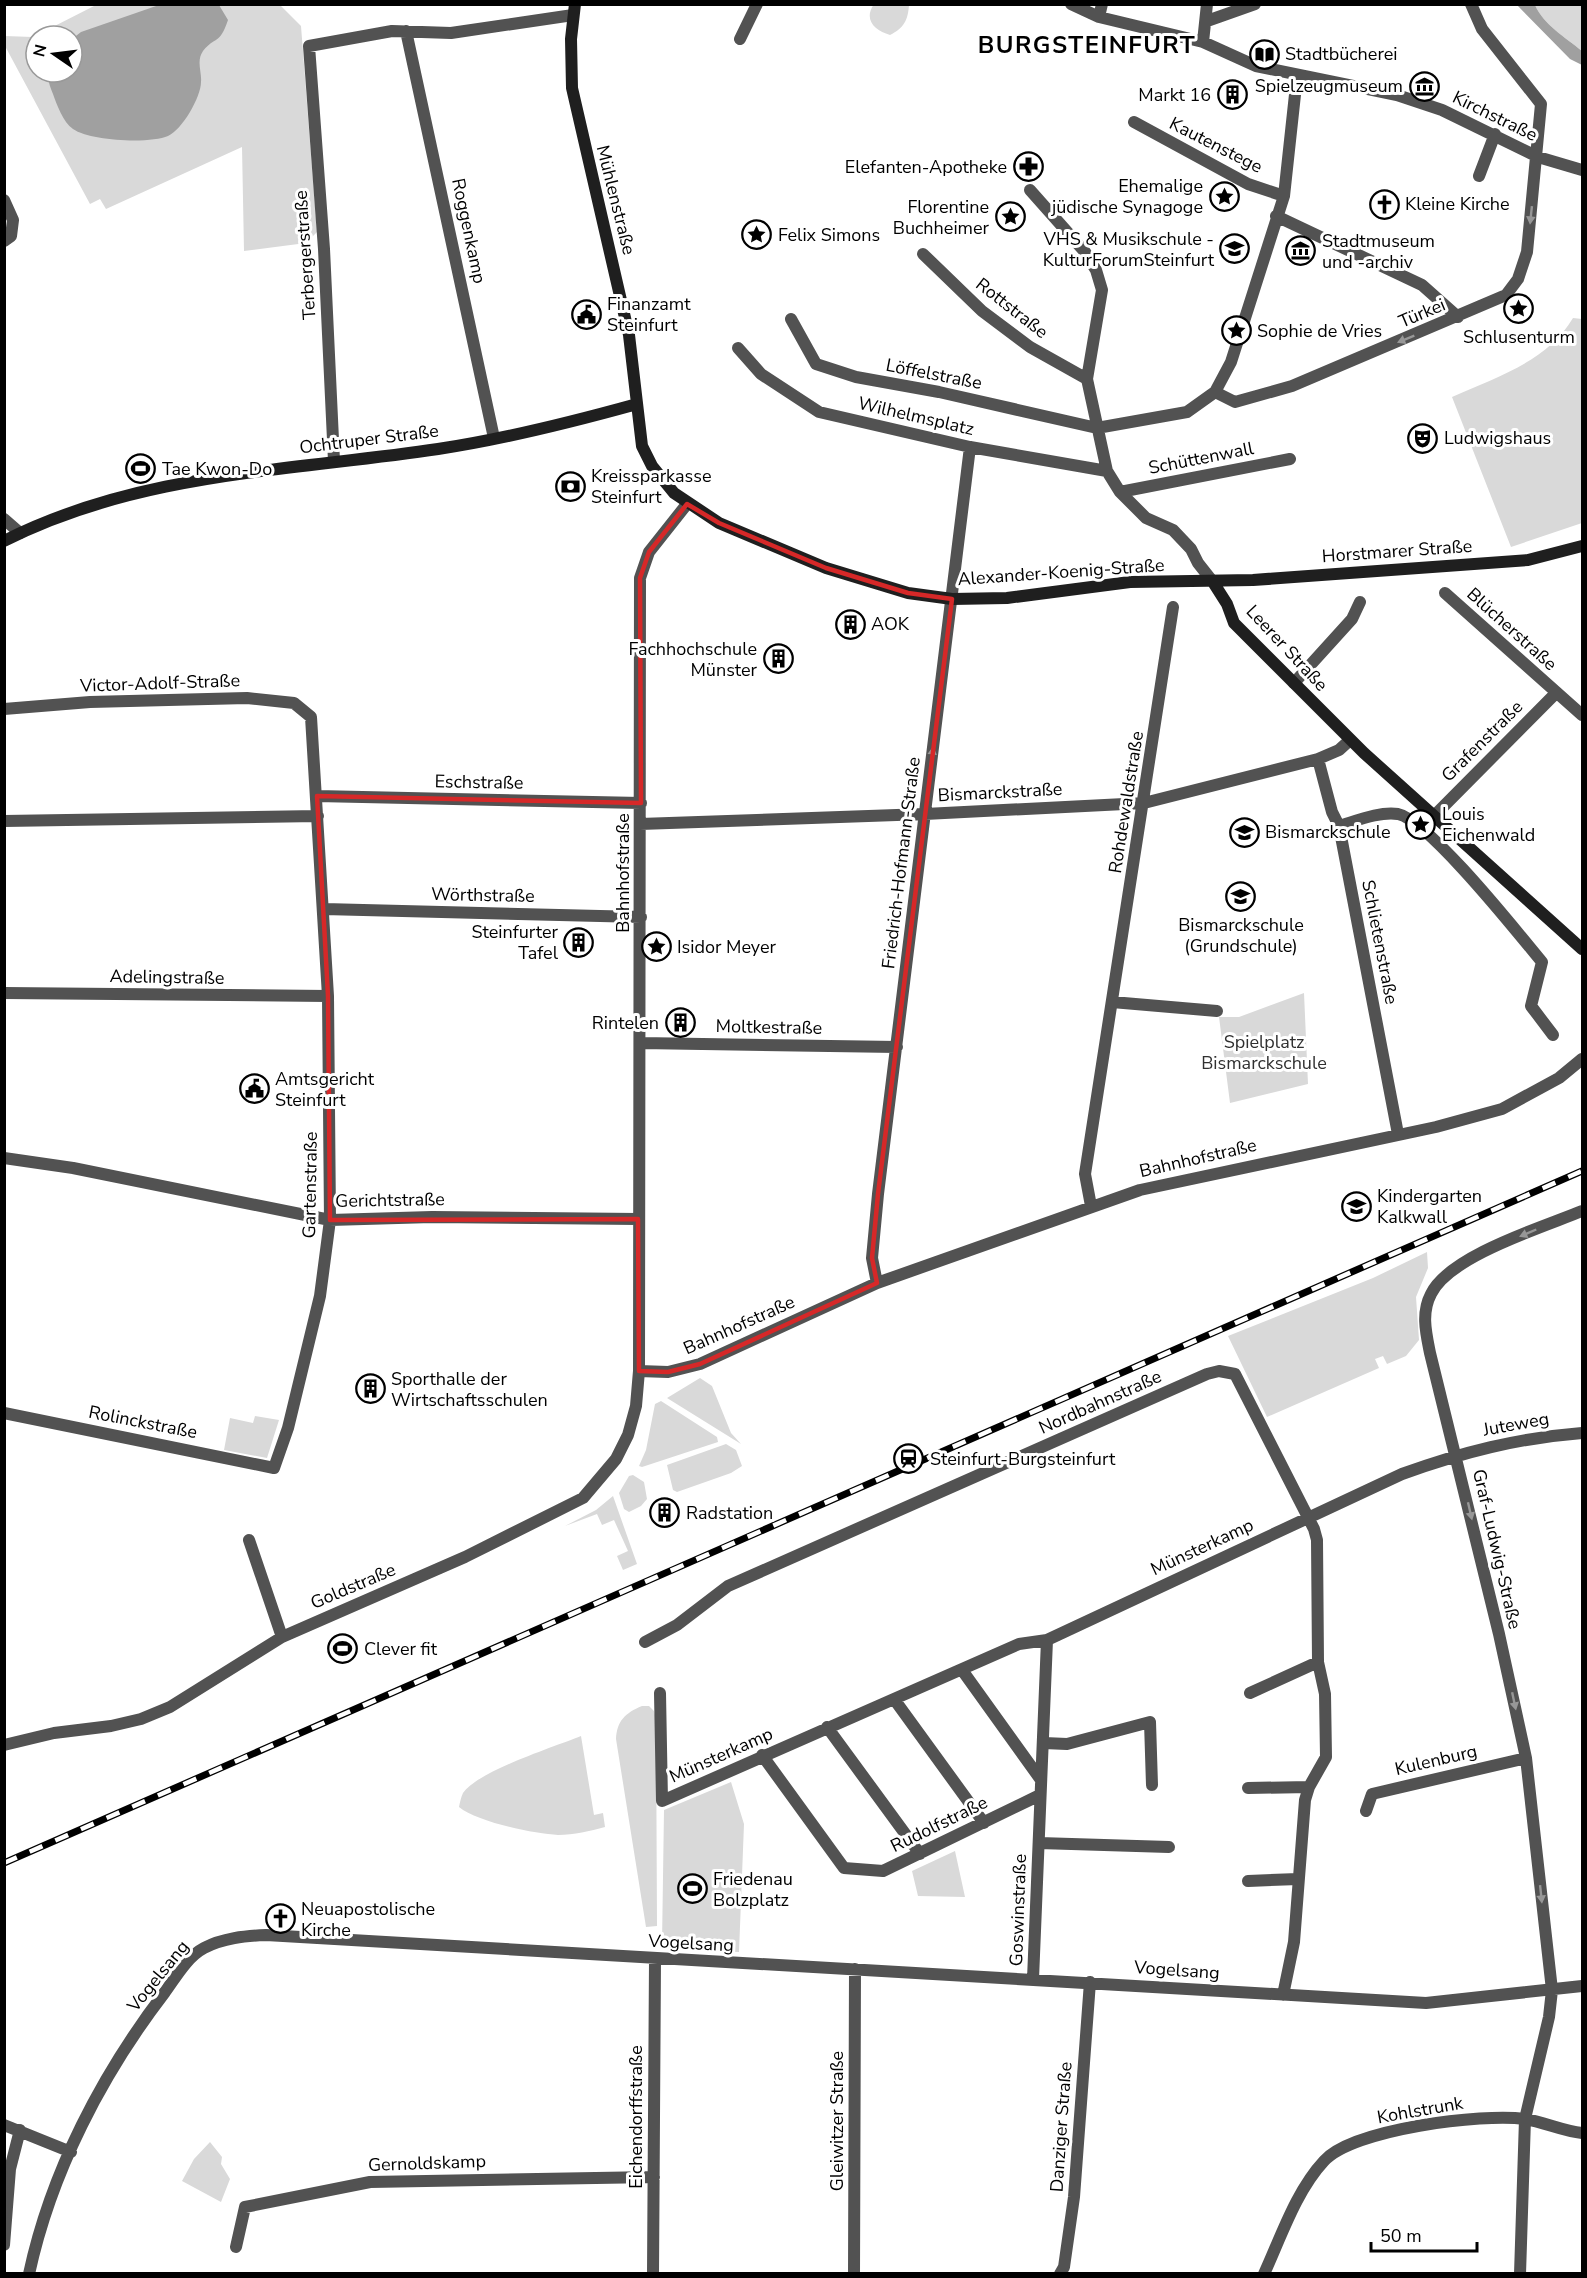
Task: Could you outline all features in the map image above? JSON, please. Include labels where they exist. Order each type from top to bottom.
[{"type":"main road","name":"Mühlenstraße","points":[[574,10],[572,88],[629,335],[637,404]]},
{"type":"main road","name":"Ochtruper Straße","points":[[4,540],[131,493],[212,476],[439,449],[637,404]]},
{"type":"main road","name":"Alexander-Koenig-Straße","points":[[637,404],[642,446],[663,481],[687,504],[719,523],[826,568],[908,593],[952,599],[1007,597],[1130,582],[1213,582]]},
{"type":"main road","name":"Horstmarer Straße","points":[[1213,582],[1528,560],[1582,546]]},
{"type":"main road","name":"Leerer Straße","points":[[1213,582],[1227,604],[1234,623],[1350,740],[1582,949]]},
{"type":"street","points":[[740,39],[757,4]]},
{"type":"street","name":"Kirchstraße","points":[[1071,4],[1203,42],[1256,66],[1397,95],[1442,110],[1538,157],[1582,170]]},
{"type":"street","points":[[1203,42],[1207,4]]},
{"type":"street","points":[[1207,21],[1255,4]]},
{"type":"street","name":"Türkei","points":[[1215,392],[1235,402],[1292,386],[1506,295],[1518,279],[1527,252],[1538,157],[1541,104],[1482,30],[1471,4]]},
{"type":"street","points":[[406,31],[452,33],[574,10]]},
{"type":"street","name":"Terbergerstraße","points":[[334,461],[324,249],[309,46],[392,31],[406,31]]},
{"type":"street","name":"Roggenkamp","points":[[406,31],[494,438]]},
{"type":"street","points":[[1097,428],[1187,412],[1215,392],[1231,362],[1284,196],[1297,76]]},
{"type":"street","name":"Kautenstege","points":[[1134,122],[1227,173],[1284,196]]},
{"type":"street","points":[[1479,176],[1495,134]]},
{"type":"street","name":"Leerer Straße","points":[[1030,190],[1085,252],[1096,270],[1102,290],[1087,379],[1107,471],[1120,492],[1146,518],[1173,531],[1191,549],[1198,563],[1213,582]]},
{"type":"street","points":[[4,201],[13,220],[11,236],[4,241]]},
{"type":"street","points":[[1276,216],[1422,285],[1458,317]]},
{"type":"street","name":"Rottstraße","points":[[923,254],[990,317],[1030,347],[1087,379]]},
{"type":"street","name":"Löffelstraße","points":[[791,319],[816,364],[855,377],[939,392],[1097,428]]},
{"type":"street","name":"Wilhelmsplatz","points":[[738,348],[761,374],[819,412],[970,447],[1107,471]]},
{"type":"street","name":"Friedrich-Hofmann-Straße","points":[[877,1283],[872,1258],[970,447]]},
{"type":"street","name":"Schüttenwall","points":[[1120,492],[1290,459]]},
{"type":"street","name":"Bahnhofstraße","points":[[687,504],[649,552],[640,578],[639,1371],[668,1372],[700,1364],[877,1283],[1091,1206],[1168,1182],[1475,1118],[1502,1109],[1551,1082],[1582,1059]]},
{"type":"street","points":[[4,519],[20,533]]},
{"type":"street","name":"Blücherstraße","points":[[1445,593],[1582,715]]},
{"type":"street","points":[[1294,683],[1352,619],[1360,602]]},
{"type":"street","name":"Rohdewaldstraße","points":[[1091,1206],[1085,1174],[1173,607]]},
{"type":"street","name":"Grafenstraße","points":[[1434,816],[1556,693]]},
{"type":"street","name":"Victor-Adolf-Straße","points":[[4,709],[90,702],[246,698],[294,703],[311,717]]},
{"type":"street","name":"Gartenstraße","points":[[274,1468],[288,1428],[320,1296],[330,1220],[328,996],[311,717]]},
{"type":"street","name":"Bismarckstraße","points":[[640,824],[925,814],[1144,803],[1318,759],[1339,750],[1350,740]]},
{"type":"street","name":"Schlietenstraße","points":[[1318,759],[1332,812],[1339,825],[1398,1134]]},
{"type":"street","name":"Eschstraße","points":[[317,796],[640,803]]},
{"type":"street","points":[[1339,825],[1396,814],[1412,820],[1436,840],[1542,962],[1532,1006],[1553,1035]]},
{"type":"street","points":[[4,821],[318,816]]},
{"type":"street","name":"Wörthstraße","points":[[324,909],[641,917]]},
{"type":"street","name":"Adelingstraße","points":[[4,993],[328,996]]},
{"type":"street","points":[[1112,1002],[1217,1011]]},
{"type":"street","name":"Moltkestraße","points":[[641,1043],[897,1047]]},
{"type":"street","name":"Gerichtstraße","points":[[4,1158],[73,1168],[330,1220],[432,1217],[638,1219]]},
{"type":"street","name":"Graf-Ludwig-Straße","points":[[1551,1990],[1526,1758],[1456,1454],[1430,1353],[1425,1313],[1430,1294],[1443,1277],[1470,1259],[1582,1211]]},
{"type":"street","name":"Goldstraße","points":[[4,1745],[54,1733],[141,1719],[170,1707],[280,1631],[465,1557],[583,1498],[616,1459],[628,1435],[636,1406],[639,1371]]},
{"type":"street","name":"Nordbahnstraße","points":[[645,1642],[677,1625],[728,1586],[1219,1371],[1229,1371],[1239,1379],[1317,1540],[1318,1662],[1325,1694],[1326,1757],[1309,1787],[1305,1800],[1294,1942],[1283,1995]]},
{"type":"street","name":"Rolinckstraße","points":[[4,1413],[274,1468]]},
{"type":"street","name":"Juteweg","points":[[1456,1454],[1532,1437],[1582,1434]]},
{"type":"street","name":"Münsterkamp","points":[[660,1693],[662,1801],[762,1755],[1019,1644],[1047,1640],[1402,1474],[1456,1454]]},
{"type":"street","points":[[249,1540],[280,1631]]},
{"type":"street","name":"Goswinstraße","points":[[1033,1979],[1047,1640]]},
{"type":"street","points":[[1250,1693],[1318,1662]]},
{"type":"street","points":[[962,1670],[1041,1780]]},
{"type":"street","points":[[894,1699],[984,1823]]},
{"type":"street","points":[[1044,1743],[1066,1744],[1150,1722],[1152,1785]]},
{"type":"street","points":[[827,1727],[920,1854]]},
{"type":"street","name":"Rudolfstraße","points":[[762,1755],[844,1868],[883,1871],[1040,1795]]},
{"type":"street","name":"Kulenburg","points":[[1366,1811],[1372,1794],[1526,1758]]},
{"type":"street","points":[[1248,1788],[1309,1787]]},
{"type":"street","name":"Goswinstraße","points":[[1038,1843],[1168,1846]]},
{"type":"street","points":[[1248,1881],[1298,1879]]},
{"type":"street","name":"Vogelsang","points":[[30,2274],[49,2207],[71,2152],[115,2066],[154,2007],[196,1954],[222,1941],[266,1935],[655,1960],[1090,1982],[1426,2003],[1582,1986]]},
{"type":"street","name":"Eichendorffstraße","points":[[653,2274],[655,1960]]},
{"type":"street","name":"Gleiwitzer Straße","points":[[854,2274],[855,1969]]},
{"type":"street","name":"Danziger Straße","points":[[1060,2274],[1064,2266],[1074,2197],[1090,1982]]},
{"type":"street","points":[[1520,2274],[1525,2119],[1549,2017],[1551,1990]]},
{"type":"street","name":"Kohlstrunk","points":[[1264,2274],[1305,2188],[1324,2161],[1343,2147],[1365,2138],[1476,2118],[1525,2119],[1582,2133]]},
{"type":"street","points":[[4,2125],[71,2152]]},
{"type":"street","points":[[4,2245],[9,2178],[20,2130]]},
{"type":"street","name":"Gernoldskamp","points":[[236,2247],[245,2208],[370,2181],[654,2177]]},
{"type":"highlighted area","points":[[687,504],[719,523],[826,568],[908,593],[952,599],[878,1194],[872,1258],[877,1283],[700,1364],[668,1372],[639,1371],[638,1219],[330,1220],[328,996],[317,796],[641,803],[640,578],[649,552]]},
{"type":"green space","points":[[874,4],[909,5],[908,15],[899,29],[890,35],[875,28],[872,24],[870,15]]},
{"type":"green space","points":[[96,5],[280,5],[301,26],[317,232],[306,243],[244,251],[242,147],[106,209],[100,199],[90,204],[25,84],[84,84],[84,24],[59,24]]},
{"type":"green space","points":[[1535,5],[1582,5],[1582,51],[1549,25]]},
{"type":"green space","points":[[4,36],[24,37],[24,81],[5,46]]},
{"type":"green space","points":[[1573,318],[1582,319],[1582,523],[1511,547],[1452,397],[1503,375],[1535,357],[1562,333]]},
{"type":"green space","name":"Spielplatz Bismarckschule","points":[[1304,993],[1308,1084],[1230,1103],[1219,1017],[1239,1017]]},
{"type":"green space","points":[[1427,1252],[1428,1268],[1416,1297],[1419,1340],[1406,1356],[1387,1364],[1383,1356],[1375,1359],[1379,1368],[1267,1417],[1228,1336],[1373,1278]]},
{"type":"green space","points":[[700,1378],[712,1386],[731,1433],[741,1444],[667,1398]]},
{"type":"green space","points":[[661,1401],[717,1437],[718,1442],[642,1467],[639,1466],[646,1450],[655,1404]]},
{"type":"green space","points":[[255,1416],[279,1420],[267,1458],[224,1450],[230,1418],[253,1423]]},
{"type":"green space","points":[[726,1444],[736,1450],[742,1466],[731,1473],[677,1492],[673,1490],[667,1465]]},
{"type":"green space","points":[[633,1475],[644,1482],[647,1499],[641,1506],[629,1512],[624,1509],[619,1493],[629,1476]]},
{"type":"green space","points":[[613,1496],[637,1564],[623,1570],[617,1556],[628,1551],[614,1520],[602,1525],[597,1514],[565,1526],[596,1510]]},
{"type":"green space","points":[[642,1706],[649,1706],[654,1711],[656,1720],[657,1926],[646,1927],[616,1739],[618,1727],[623,1718]]},
{"type":"green space","points":[[581,1736],[594,1815],[603,1813],[605,1827],[570,1834],[548,1834],[492,1822],[459,1807],[463,1793],[484,1776],[518,1760]]},
{"type":"green space","points":[[731,1782],[744,1824],[739,1952],[667,1949],[662,1944],[664,1810]]},
{"type":"green space","points":[[955,1851],[965,1897],[918,1896],[912,1871]]},
{"type":"green space","points":[[210,2142],[222,2157],[221,2164],[230,2179],[221,2202],[182,2181],[194,2159]]},
{"type":"shaded area","points":[[159,5],[219,5],[228,20],[220,37],[207,46],[201,55],[200,88],[185,120],[168,136],[148,140],[106,139],[92,136],[73,129],[66,122],[49,84],[84,84],[84,31]]},
{"type":"shaded area","points":[[1517,5],[1535,5],[1549,25],[1582,51],[1582,65],[1570,59]]},
{"type":"railway","points":[[4,1863],[1582,1171]]},
{"type":"place","name":"Stadtbücherei","points":[[1264,54]]},
{"type":"place","name":"Spielzeugmuseum","points":[[1424,86]]},
{"type":"place","name":"Markt 16","points":[[1232,95]]},
{"type":"place","name":"Elefanten-Apotheke","points":[[1028,167]]},
{"type":"place","name":"Ehemalige jüdische Synagoge","points":[[1224,196]]},
{"type":"place","name":"Kleine Kirche","points":[[1384,204]]},
{"type":"place","name":"Florentine Buchheimer","points":[[1010,217]]},
{"type":"place","name":"Felix Simons","points":[[757,235]]},
{"type":"place","name":"VHS & Musikschule - KulturForumSteinfurt","points":[[1235,249]]},
{"type":"place","name":"Stadtmuseum und -archiv","points":[[1301,251]]},
{"type":"place","name":"Schlusenturm","points":[[1519,308]]},
{"type":"place","name":"Finanzamt Steinfurt","points":[[586,314]]},
{"type":"place","name":"Sophie de Vries","points":[[1236,331]]},
{"type":"place","name":"Ludwigshaus","points":[[1423,438]]},
{"type":"place","name":"Tae Kwon-Do","points":[[141,469]]},
{"type":"place","name":"Kreissparkasse Steinfurt","points":[[570,486]]},
{"type":"place","name":"AOK","points":[[850,624]]},
{"type":"place","name":"Fachhochschule Münster","points":[[778,659]]},
{"type":"place","name":"Louis Eichenwald","points":[[1421,824]]},
{"type":"place","name":"Bismarckschule","points":[[1244,832]]},
{"type":"place","name":"Bismarckschule (Grundschule)","points":[[1241,896]]},
{"type":"place","name":"Steinfurter Tafel","points":[[579,942]]},
{"type":"place","name":"Isidor Meyer","points":[[656,947]]},
{"type":"place","name":"Rintelen","points":[[680,1023]]},
{"type":"place","name":"Amtsgericht Steinfurt","points":[[254,1089]]},
{"type":"place","name":"Kindergarten Kalkwall","points":[[1356,1206]]},
{"type":"place","name":"Sporthalle der Wirtschaftsschulen","points":[[370,1389]]},
{"type":"place","name":"Steinfurt-Burgsteinfurt","points":[[909,1459]]},
{"type":"place","name":"Radstation","points":[[665,1513]]},
{"type":"place","name":"Clever fit","points":[[343,1649]]},
{"type":"place","name":"Friedenau Bolzplatz","points":[[692,1889]]},
{"type":"place","name":"Neuapostolische Kirche","points":[[280,1919]]},
{"type":"district","name":"BURGSTEINFURT","points":[[1087,45]]}]
